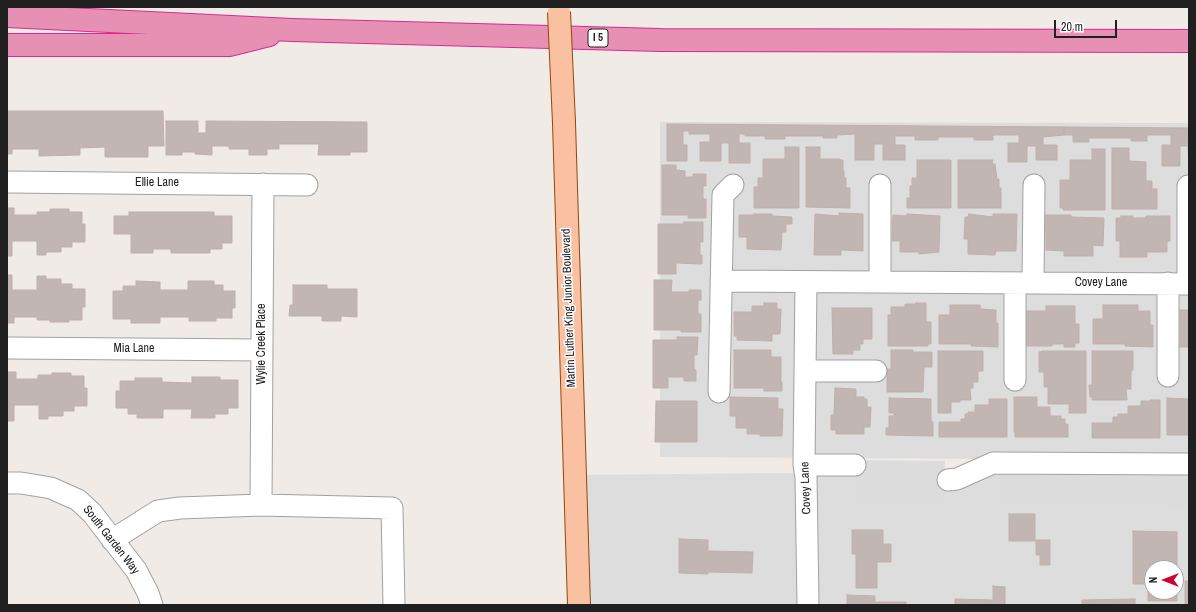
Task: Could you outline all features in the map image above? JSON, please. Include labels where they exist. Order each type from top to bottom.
[{"type":"highway","name":"I 5","points":[[7,16],[292,30],[660,40],[1189,41]]},
{"type":"highway","points":[[7,45],[229,45],[292,30]]},
{"type":"main road","name":"Martin Luther King Junior Boulevard","points":[[559,9],[579,605]]},
{"type":"street","name":"Ellie Lane","points":[[7,182],[307,185]]},
{"type":"street","name":"Wylie Creek Place","points":[[261,505],[263,184]]},
{"type":"street","points":[[719,392],[723,195],[733,185]]},
{"type":"street","points":[[880,185],[880,282]]},
{"type":"street","points":[[1015,380],[1034,185]]},
{"type":"street","points":[[1168,376],[1182,284],[1188,186]]},
{"type":"street","name":"Covey Lane","points":[[721,281],[1182,284]]},
{"type":"street","name":"Covey Lane","points":[[806,282],[804,465],[806,483],[808,605]]},
{"type":"street","name":"Mia Lane","points":[[7,348],[262,350]]},
{"type":"street","points":[[805,371],[876,371]]},
{"type":"street","points":[[948,480],[957,480],[993,463],[1189,464]]},
{"type":"street","points":[[804,465],[855,465]]},
{"type":"street","name":"South Garden Way","points":[[7,482],[51,488],[78,500],[92,513],[136,570],[148,593],[152,605]]},
{"type":"street","points":[[112,540],[158,511],[180,508],[261,505],[392,508],[394,605]]},
{"type":"shaded area","points":[[660,122],[1189,123],[1189,460],[660,457]]},
{"type":"shaded area","points":[[857,460],[945,461],[944,504],[856,503]]},
{"type":"shaded area","points":[[1000,461],[1189,462],[1189,506],[999,504]]},
{"type":"shaded area","points":[[1189,469],[1189,605],[580,605],[574,475]]},
{"type":"building","points":[[7,111],[163,111],[164,146],[148,146],[148,157],[105,157],[105,147],[80,148],[80,155],[39,156],[39,149],[12,149],[12,154],[7,154]]},
{"type":"building","points":[[166,121],[198,121],[198,133],[206,133],[206,121],[367,122],[367,152],[350,152],[350,155],[318,155],[319,144],[279,144],[279,149],[267,149],[267,155],[249,155],[249,149],[229,149],[229,146],[212,146],[212,155],[195,154],[195,152],[182,152],[182,155],[166,155]]},
{"type":"building","points":[[667,124],[1064,127],[1064,135],[1043,137],[1043,145],[1057,145],[1057,160],[1036,160],[1036,146],[1027,146],[1027,162],[1008,162],[1008,143],[1019,143],[1019,135],[993,135],[993,140],[974,140],[974,137],[938,137],[938,140],[915,140],[915,136],[895,136],[895,145],[905,145],[905,160],[883,160],[883,144],[874,144],[874,160],[855,160],[855,134],[837,135],[837,138],[823,138],[823,136],[785,136],[785,139],[765,139],[765,136],[745,136],[745,134],[739,134],[739,143],[750,143],[750,163],[729,163],[729,143],[721,143],[721,161],[700,161],[700,142],[710,142],[710,134],[689,134],[689,131],[683,131],[683,145],[687,145],[687,161],[667,161]]},
{"type":"building","points":[[1064,127],[1189,128],[1189,166],[1188,146],[1180,146],[1180,166],[1162,166],[1162,145],[1171,145],[1171,135],[1147,135],[1147,141],[1131,141],[1131,138],[1089,138],[1089,142],[1073,142],[1073,135],[1064,135]]},
{"type":"building","points":[[785,147],[799,147],[799,208],[754,208],[754,187],[758,187],[758,178],[763,178],[763,159],[785,159]]},
{"type":"building","points":[[806,147],[820,147],[820,159],[843,160],[846,188],[850,188],[850,208],[806,207]]},
{"type":"building","points":[[1112,148],[1129,148],[1129,161],[1146,162],[1146,181],[1152,181],[1152,189],[1157,189],[1157,209],[1112,209]]},
{"type":"building","points":[[1092,149],[1105,149],[1105,210],[1063,210],[1063,208],[1060,208],[1060,180],[1070,180],[1070,160],[1092,160]]},
{"type":"building","points":[[917,160],[951,160],[951,208],[907,208],[907,198],[910,198],[912,178],[917,178]]},
{"type":"building","points":[[958,160],[993,160],[992,164],[995,164],[997,179],[999,179],[999,188],[1001,188],[1001,208],[958,208]]},
{"type":"building","points":[[662,165],[676,165],[676,170],[685,171],[685,177],[693,177],[693,174],[706,174],[706,186],[703,186],[703,199],[706,199],[706,218],[688,218],[688,215],[662,215]]},
{"type":"building","points":[[7,208],[14,208],[14,215],[37,215],[37,212],[50,212],[50,209],[69,209],[69,212],[82,212],[82,224],[85,224],[85,242],[72,242],[72,247],[61,247],[61,252],[46,252],[46,255],[37,255],[37,241],[12,241],[12,256],[7,256]]},
{"type":"building","points":[[129,212],[214,212],[214,216],[232,216],[232,243],[222,243],[222,249],[210,249],[210,253],[171,253],[171,249],[153,249],[153,253],[131,253],[131,234],[114,234],[114,216],[129,216]]},
{"type":"building","points":[[839,213],[863,214],[863,251],[841,250],[841,255],[814,255],[815,214],[839,216]]},
{"type":"building","points":[[772,214],[772,216],[792,217],[792,224],[786,224],[786,232],[782,232],[781,250],[747,249],[747,237],[739,237],[739,215]]},
{"type":"building","points":[[907,214],[940,216],[939,252],[919,254],[919,252],[900,252],[900,241],[892,241],[893,215],[907,216]]},
{"type":"building","points":[[969,214],[993,217],[993,214],[1017,214],[1016,251],[996,251],[995,255],[968,254],[968,239],[964,239],[965,217],[968,217]]},
{"type":"building","points":[[1044,215],[1071,215],[1071,217],[1104,218],[1103,246],[1093,245],[1093,256],[1064,256],[1064,251],[1046,250]]},
{"type":"building","points":[[1121,216],[1146,218],[1146,216],[1170,216],[1170,241],[1167,241],[1167,252],[1147,252],[1147,257],[1120,257],[1120,241],[1116,241],[1116,218],[1121,218]]},
{"type":"building","points":[[684,222],[703,222],[703,242],[700,242],[702,264],[676,263],[676,274],[658,274],[658,224],[684,224]]},
{"type":"building","points":[[7,275],[12,275],[12,290],[37,290],[37,276],[46,276],[46,279],[61,279],[61,284],[72,284],[72,289],[85,289],[85,307],[82,307],[82,320],[50,322],[50,320],[37,320],[37,317],[14,317],[14,323],[7,323]]},
{"type":"building","points":[[654,280],[672,280],[671,292],[701,290],[701,300],[698,300],[698,314],[701,314],[701,332],[654,330]]},
{"type":"building","points":[[136,281],[160,282],[160,290],[188,290],[188,281],[214,281],[214,285],[223,285],[223,291],[235,291],[235,308],[232,308],[232,318],[216,318],[216,321],[189,321],[189,317],[160,317],[160,323],[131,323],[131,319],[113,319],[113,291],[123,291],[123,286],[136,286]]},
{"type":"building","points":[[293,285],[327,285],[327,289],[357,289],[357,317],[341,316],[341,321],[322,321],[322,316],[289,316],[290,305],[293,305]]},
{"type":"building","points":[[764,303],[777,303],[777,309],[781,309],[780,334],[772,334],[772,341],[737,340],[737,336],[734,336],[734,312],[752,312],[752,306],[764,306]]},
{"type":"building","points":[[926,303],[926,322],[931,322],[931,344],[928,344],[928,346],[888,346],[888,315],[891,315],[891,307],[905,307],[905,304]]},
{"type":"building","points":[[950,305],[980,305],[980,309],[996,310],[996,323],[998,323],[998,347],[971,346],[971,344],[939,344],[939,315],[950,315]]},
{"type":"building","points":[[1103,305],[1138,305],[1138,311],[1150,311],[1150,325],[1153,325],[1153,347],[1125,346],[1125,344],[1093,344],[1093,319],[1103,319]]},
{"type":"building","points":[[1046,306],[1075,306],[1075,324],[1079,324],[1079,343],[1075,343],[1075,347],[1064,347],[1064,344],[1052,344],[1052,346],[1026,346],[1026,311],[1046,311]]},
{"type":"building","points":[[832,308],[872,308],[872,339],[863,339],[863,344],[860,344],[860,350],[853,350],[853,354],[833,354]]},
{"type":"building","points":[[1180,310],[1189,310],[1189,347],[1180,347]]},
{"type":"building","points":[[677,337],[698,337],[697,355],[694,355],[696,381],[684,381],[684,377],[668,377],[668,388],[653,388],[653,340],[677,340]]},
{"type":"building","points":[[734,350],[771,350],[771,357],[781,357],[782,391],[764,391],[764,388],[734,388]]},
{"type":"building","points":[[891,350],[932,352],[932,367],[924,367],[923,392],[887,392],[887,369],[891,369]]},
{"type":"building","points":[[938,351],[983,351],[983,371],[978,371],[978,382],[973,382],[973,388],[970,388],[971,400],[951,402],[951,413],[938,413]]},
{"type":"building","points":[[1086,351],[1086,413],[1069,413],[1069,404],[1048,404],[1048,387],[1044,387],[1044,372],[1039,372],[1039,352]]},
{"type":"building","points":[[1092,351],[1133,351],[1131,389],[1126,389],[1127,400],[1092,400],[1092,397],[1090,397],[1089,385],[1092,385]]},
{"type":"building","points":[[7,372],[16,372],[16,379],[38,379],[38,375],[52,375],[52,373],[71,373],[71,376],[84,376],[84,388],[87,388],[87,406],[74,406],[74,411],[63,411],[63,416],[48,416],[48,419],[39,419],[39,405],[14,405],[14,421],[7,421]]},
{"type":"building","points":[[192,377],[220,377],[220,380],[238,380],[238,408],[228,408],[228,414],[215,414],[215,418],[191,418],[192,409],[163,409],[163,418],[137,418],[137,414],[128,414],[128,408],[116,408],[116,391],[120,391],[120,381],[135,381],[135,378],[162,378],[162,382],[192,383]]},
{"type":"building","points":[[835,388],[856,389],[856,397],[864,397],[864,399],[867,399],[867,407],[871,407],[870,427],[864,427],[864,434],[836,434],[836,430],[831,430],[831,415],[834,415]]},
{"type":"building","points":[[730,397],[778,398],[778,409],[783,409],[782,436],[760,436],[760,434],[747,434],[747,428],[736,428],[736,416],[730,416]]},
{"type":"building","points":[[1014,397],[1037,397],[1037,407],[1050,407],[1050,416],[1061,416],[1061,419],[1065,419],[1065,424],[1068,424],[1068,437],[1015,437]]},
{"type":"building","points":[[889,398],[931,399],[931,422],[933,422],[933,436],[886,435],[886,428],[889,428],[889,416],[894,416],[894,413],[889,413]]},
{"type":"building","points":[[1167,398],[1189,399],[1189,435],[1167,435]]},
{"type":"building","points":[[989,399],[1007,399],[1007,437],[939,437],[939,422],[961,422],[961,419],[965,419],[965,414],[968,414],[968,412],[975,412],[975,405],[989,405]]},
{"type":"building","points":[[1160,400],[1160,438],[1092,438],[1092,423],[1113,423],[1113,417],[1118,417],[1118,414],[1128,414],[1128,406],[1141,406],[1141,401]]},
{"type":"building","points":[[656,401],[697,401],[697,442],[655,442]]},
{"type":"building","points":[[1009,514],[1035,514],[1035,541],[1009,541]]},
{"type":"building","points":[[852,530],[883,530],[883,544],[891,544],[891,562],[877,562],[877,588],[856,588],[856,554],[852,554]]},
{"type":"building","points":[[1133,531],[1177,532],[1177,560],[1144,560],[1144,584],[1133,584]]},
{"type":"building","points":[[679,539],[708,540],[708,551],[753,552],[752,573],[679,573]]},
{"type":"building","points":[[1036,540],[1050,540],[1050,565],[1040,565],[1040,555],[1036,555]]},
{"type":"building","points":[[1185,581],[1189,581],[1189,605],[1185,605]]},
{"type":"building","points":[[993,586],[1005,587],[1005,605],[955,605],[955,599],[993,600]]},
{"type":"building","points":[[847,595],[875,596],[875,602],[906,602],[906,605],[847,605]]},
{"type":"building","points":[[1135,599],[1135,605],[1082,605],[1082,600]]},
{"type":"building","points":[[1148,600],[1177,600],[1177,601]]}]
